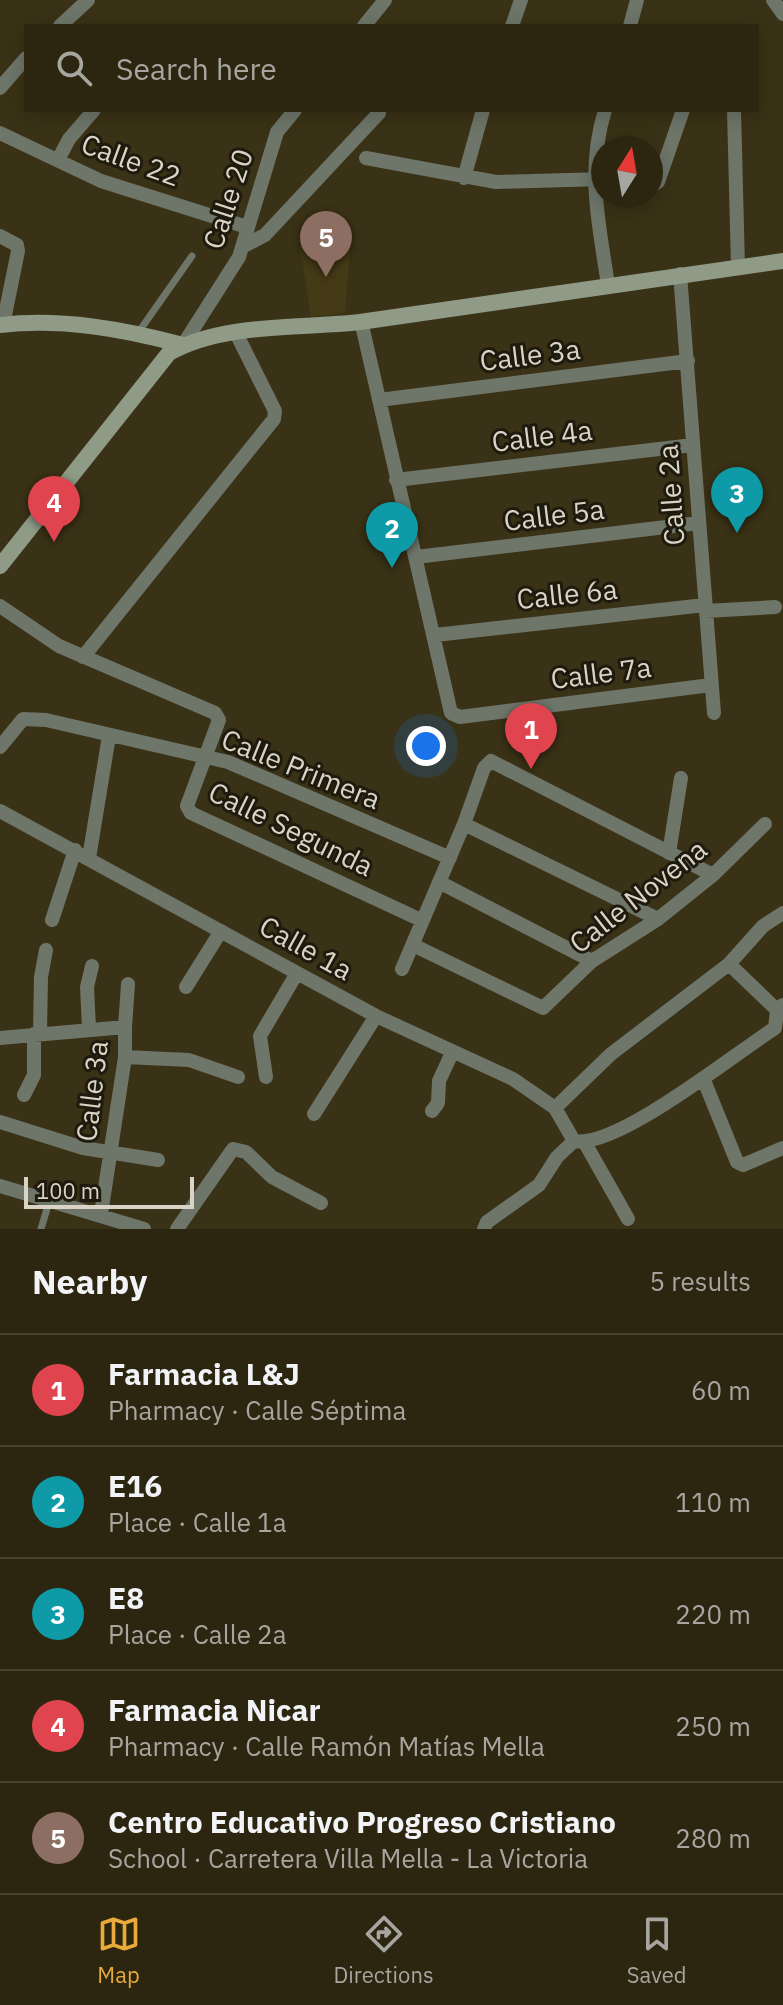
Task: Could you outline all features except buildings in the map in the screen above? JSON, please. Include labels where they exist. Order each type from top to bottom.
[{"type":"main road","points":[[0,566],[169,353],[183,345],[236,333],[361,321],[783,261]]},
{"type":"main road","points":[[2,325],[64,323],[138,333],[183,345]]},
{"type":"street","points":[[62,24],[88,0]]},
{"type":"street","points":[[513,24],[521,0]]},
{"type":"street","points":[[631,24],[637,0]]},
{"type":"street","points":[[773,0],[783,14]]},
{"type":"street","points":[[365,24],[382,1]]},
{"type":"street","points":[[0,88],[24,60]]},
{"type":"street","points":[[58,160],[69,139],[92,112]]},
{"type":"street","name":"Calle 20","points":[[183,345],[218,292],[242,247],[277,132],[293,112]]},
{"type":"street","points":[[464,178],[482,112]]},
{"type":"street","points":[[597,136],[604,112]]},
{"type":"street","points":[[663,168],[682,112]]},
{"type":"street","points":[[734,112],[738,267]]},
{"type":"street","points":[[242,247],[265,235],[379,113]]},
{"type":"street","name":"Calle 22","points":[[0,133],[101,181],[247,227]]},
{"type":"street","points":[[366,158],[496,182],[591,179]]},
{"type":"street","points":[[601,208],[608,285]]},
{"type":"street","points":[[0,236],[17,245],[18,251],[2,325]]},
{"type":"street","name":"Calle 2a","points":[[680,274],[714,713]]},
{"type":"street","points":[[361,321],[396,480],[435,635]]},
{"type":"street","points":[[83,657],[274,419],[275,411],[236,333]]},
{"type":"street","name":"Calle 3a","points":[[379,400],[688,361]]},
{"type":"street","name":"Calle 4a","points":[[396,480],[693,445]]},
{"type":"street","name":"Calle 5a","points":[[416,557],[699,523]]},
{"type":"street","points":[[0,606],[59,646],[215,713],[219,720],[207,757]]},
{"type":"street","name":"Calle 6a","points":[[435,635],[705,608],[775,607]]},
{"type":"street","name":"Calle 7a","points":[[435,635],[451,713],[460,717],[711,685]]},
{"type":"street","name":"Calle Primera","points":[[0,747],[23,719],[46,720],[228,762],[450,858]]},
{"type":"street","points":[[52,920],[82,854],[109,736]]},
{"type":"street","name":"Calle Segunda","points":[[207,757],[187,806],[191,813],[421,920]]},
{"type":"street","points":[[402,969],[464,824],[484,768],[491,761],[713,875]]},
{"type":"street","points":[[669,853],[681,778]]},
{"type":"street","name":"Calle 1a","points":[[0,811],[376,1016],[513,1079],[555,1108],[628,1219]]},
{"type":"street","points":[[464,824],[658,919]]},
{"type":"street","name":"Calle Novena","points":[[413,945],[543,1008],[592,961],[658,919],[713,875],[765,824]]},
{"type":"street","points":[[439,882],[592,961]]},
{"type":"street","points":[[555,1108],[611,1054],[729,964],[763,926],[783,913]]},
{"type":"street","points":[[186,987],[221,931]]},
{"type":"street","points":[[24,1095],[34,1075],[46,950]]},
{"type":"street","points":[[484,1229],[487,1222],[539,1185],[557,1157],[580,1142],[615,1133],[779,1032],[780,1008],[729,964]]},
{"type":"street","points":[[89,1028],[87,987],[92,966]]},
{"type":"street","points":[[266,1077],[260,1036],[297,973]]},
{"type":"street","name":"Calle 3a","points":[[101,1214],[125,1057],[123,1026],[128,984]]},
{"type":"street","points":[[314,1114],[376,1016]]},
{"type":"street","points":[[0,1038],[123,1026]]},
{"type":"street","points":[[432,1111],[438,1103],[439,1081],[452,1053]]},
{"type":"street","points":[[125,1057],[189,1060],[238,1077]]},
{"type":"street","points":[[703,1078],[737,1162],[743,1165],[783,1148]]},
{"type":"street","points":[[0,1122],[111,1153],[158,1160]]},
{"type":"street","points":[[177,1229],[233,1149],[246,1152],[272,1177],[321,1203]]},
{"type":"street","points":[[0,1186],[144,1229]]},
{"type":"lane","points":[[138,333],[192,256]]},
{"type":"lane","points":[[41,1229],[50,1200]]},
{"type":"shaded area","points":[[351,237],[345,313],[311,317],[299,240]]},
{"type":"place","name":"Centro Educativo Progreso Cristiano","points":[[326,277]]},
{"type":"place","name":"E8","points":[[737,533]]},
{"type":"place","name":"Farmacia Nicar","points":[[54,542]]},
{"type":"place","name":"E16","points":[[392,568]]},
{"type":"place","name":"Farmacia L&J","points":[[531,769]]}]
